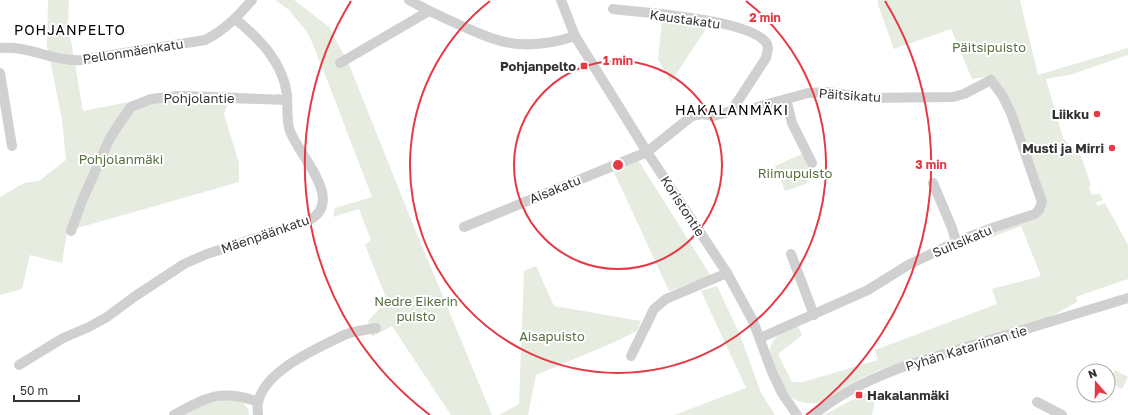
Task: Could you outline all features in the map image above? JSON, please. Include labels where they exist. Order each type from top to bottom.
[{"type":"street","name":"Pellonmäenkatu","points":[[0,48],[16,48],[69,61],[206,40],[217,34],[235,19],[252,0]]},
{"type":"street","points":[[409,0],[477,33],[506,43],[520,44],[553,42],[575,36]]},
{"type":"street","name":"Koristontie","points":[[561,0],[575,36],[647,152],[727,273],[753,321],[772,372],[782,393],[798,415]]},
{"type":"street","name":"Kaustakatu","points":[[613,9],[712,21],[743,30],[765,40],[768,49],[766,58],[732,110]]},
{"type":"street","points":[[340,63],[429,11]]},
{"type":"street","name":"Mäenpäänkatu","points":[[19,365],[62,338],[89,327],[107,317],[184,264],[207,254],[314,218],[319,213],[323,197],[321,187],[317,176],[294,140],[290,131],[287,100],[282,78],[266,47],[249,30],[235,19]]},
{"type":"street","points":[[0,73],[12,146]]},
{"type":"street","name":"Päitsikatu","points":[[732,110],[743,111],[808,93],[818,92],[837,93],[865,98],[944,98],[964,94],[991,80]]},
{"type":"street","name":"Suitsikatu","points":[[760,338],[868,290],[908,265],[956,242],[995,227],[1031,216],[1039,210],[1042,202],[1040,194],[1017,128],[1007,104],[991,80]]},
{"type":"street","name":"Pohjolantie","points":[[71,231],[82,201],[109,140],[131,107],[151,99],[177,96],[287,100]]},
{"type":"street","points":[[786,99],[792,123],[812,163]]},
{"type":"street","points":[[647,152],[692,116],[697,114],[713,116],[732,110]]},
{"type":"street","name":"Aisakatu","points":[[464,227],[647,152]]},
{"type":"street","points":[[933,183],[952,228],[956,242]]},
{"type":"street","points":[[792,254],[814,315]]},
{"type":"street","points":[[631,356],[654,309],[659,303],[727,273]]},
{"type":"street","name":"Pyhän Katariinan tie","points":[[813,415],[838,397],[879,375],[1128,298]]},
{"type":"street","points":[[258,415],[258,402],[261,393],[267,383],[283,369],[296,360],[344,335],[376,328]]},
{"type":"street","points":[[174,415],[203,399],[225,395],[238,396],[258,402]]},
{"type":"street","points":[[1037,402],[1062,415]]},
{"type":"green space","name":"Pohjolanmäki","points":[[48,0],[69,0],[68,23],[83,111],[138,100],[157,94],[182,91],[228,92],[272,96],[280,93],[280,103],[229,100],[224,114],[239,163],[239,182],[67,231],[62,263],[30,255],[22,289],[0,295],[0,197],[24,183],[39,181],[66,160],[62,119],[47,46]]},
{"type":"green space","name":"Nedre Eikerin puisto","points":[[275,0],[294,0],[329,27],[350,67],[492,415],[451,415],[392,326],[372,337],[368,321],[387,300],[365,245],[371,240],[359,209],[333,217],[335,208],[372,197],[311,40],[307,32],[289,10]]},
{"type":"green space","name":"Päitsipuisto","points":[[878,0],[1020,0],[1038,75],[1128,48],[1128,55],[1073,74],[1046,79],[1063,138],[1068,144],[1079,151],[1091,185],[1089,187],[1092,195],[1100,194],[1103,200],[1096,203],[1098,206],[1105,203],[1128,245],[1128,279],[1076,297],[1077,302],[1048,318],[879,370],[818,403],[805,403],[796,400],[789,394],[773,365],[770,350],[771,345],[773,341],[782,333],[798,326],[802,335],[778,354],[792,382],[803,382],[878,360],[875,350],[997,304],[992,289],[1041,276],[1021,226],[992,237],[990,232],[1042,212],[993,76],[972,79],[951,29],[894,49],[878,5]]},
{"type":"green space","points":[[662,21],[707,27],[671,82],[658,59]]},
{"type":"green space","name":"Riimupuisto","points":[[804,153],[811,172],[806,184],[785,191],[775,166]]},
{"type":"green space","points":[[638,160],[711,276],[669,291],[614,172]]},
{"type":"green space","name":"Aisapuisto","points":[[536,266],[554,306],[641,321],[637,331],[536,375],[528,415],[499,415],[519,404],[524,271]]},
{"type":"green space","points":[[717,286],[740,335],[761,393],[775,415],[674,415],[746,388],[701,291]]},
{"type":"green space","points":[[1116,371],[1128,377],[1122,389],[1116,386]]},
{"type":"green space","points":[[865,393],[876,396],[872,415],[824,415]]},
{"type":"green space","points":[[225,400],[241,402],[247,406],[249,415],[184,415],[203,405]]},
{"type":"place","name":"Pohjanpelto","points":[[584,66]]},
{"type":"place","name":"Liikku","points":[[1097,114]]},
{"type":"place","name":"Musti ja Mirri","points":[[1112,148]]},
{"type":"place","name":"Hakalanmäki","points":[[859,395]]},
{"type":"district","name":"POHJANPELTO","points":[[70,30]]},
{"type":"district","name":"HAKALANMÄKI","points":[[732,110]]}]
